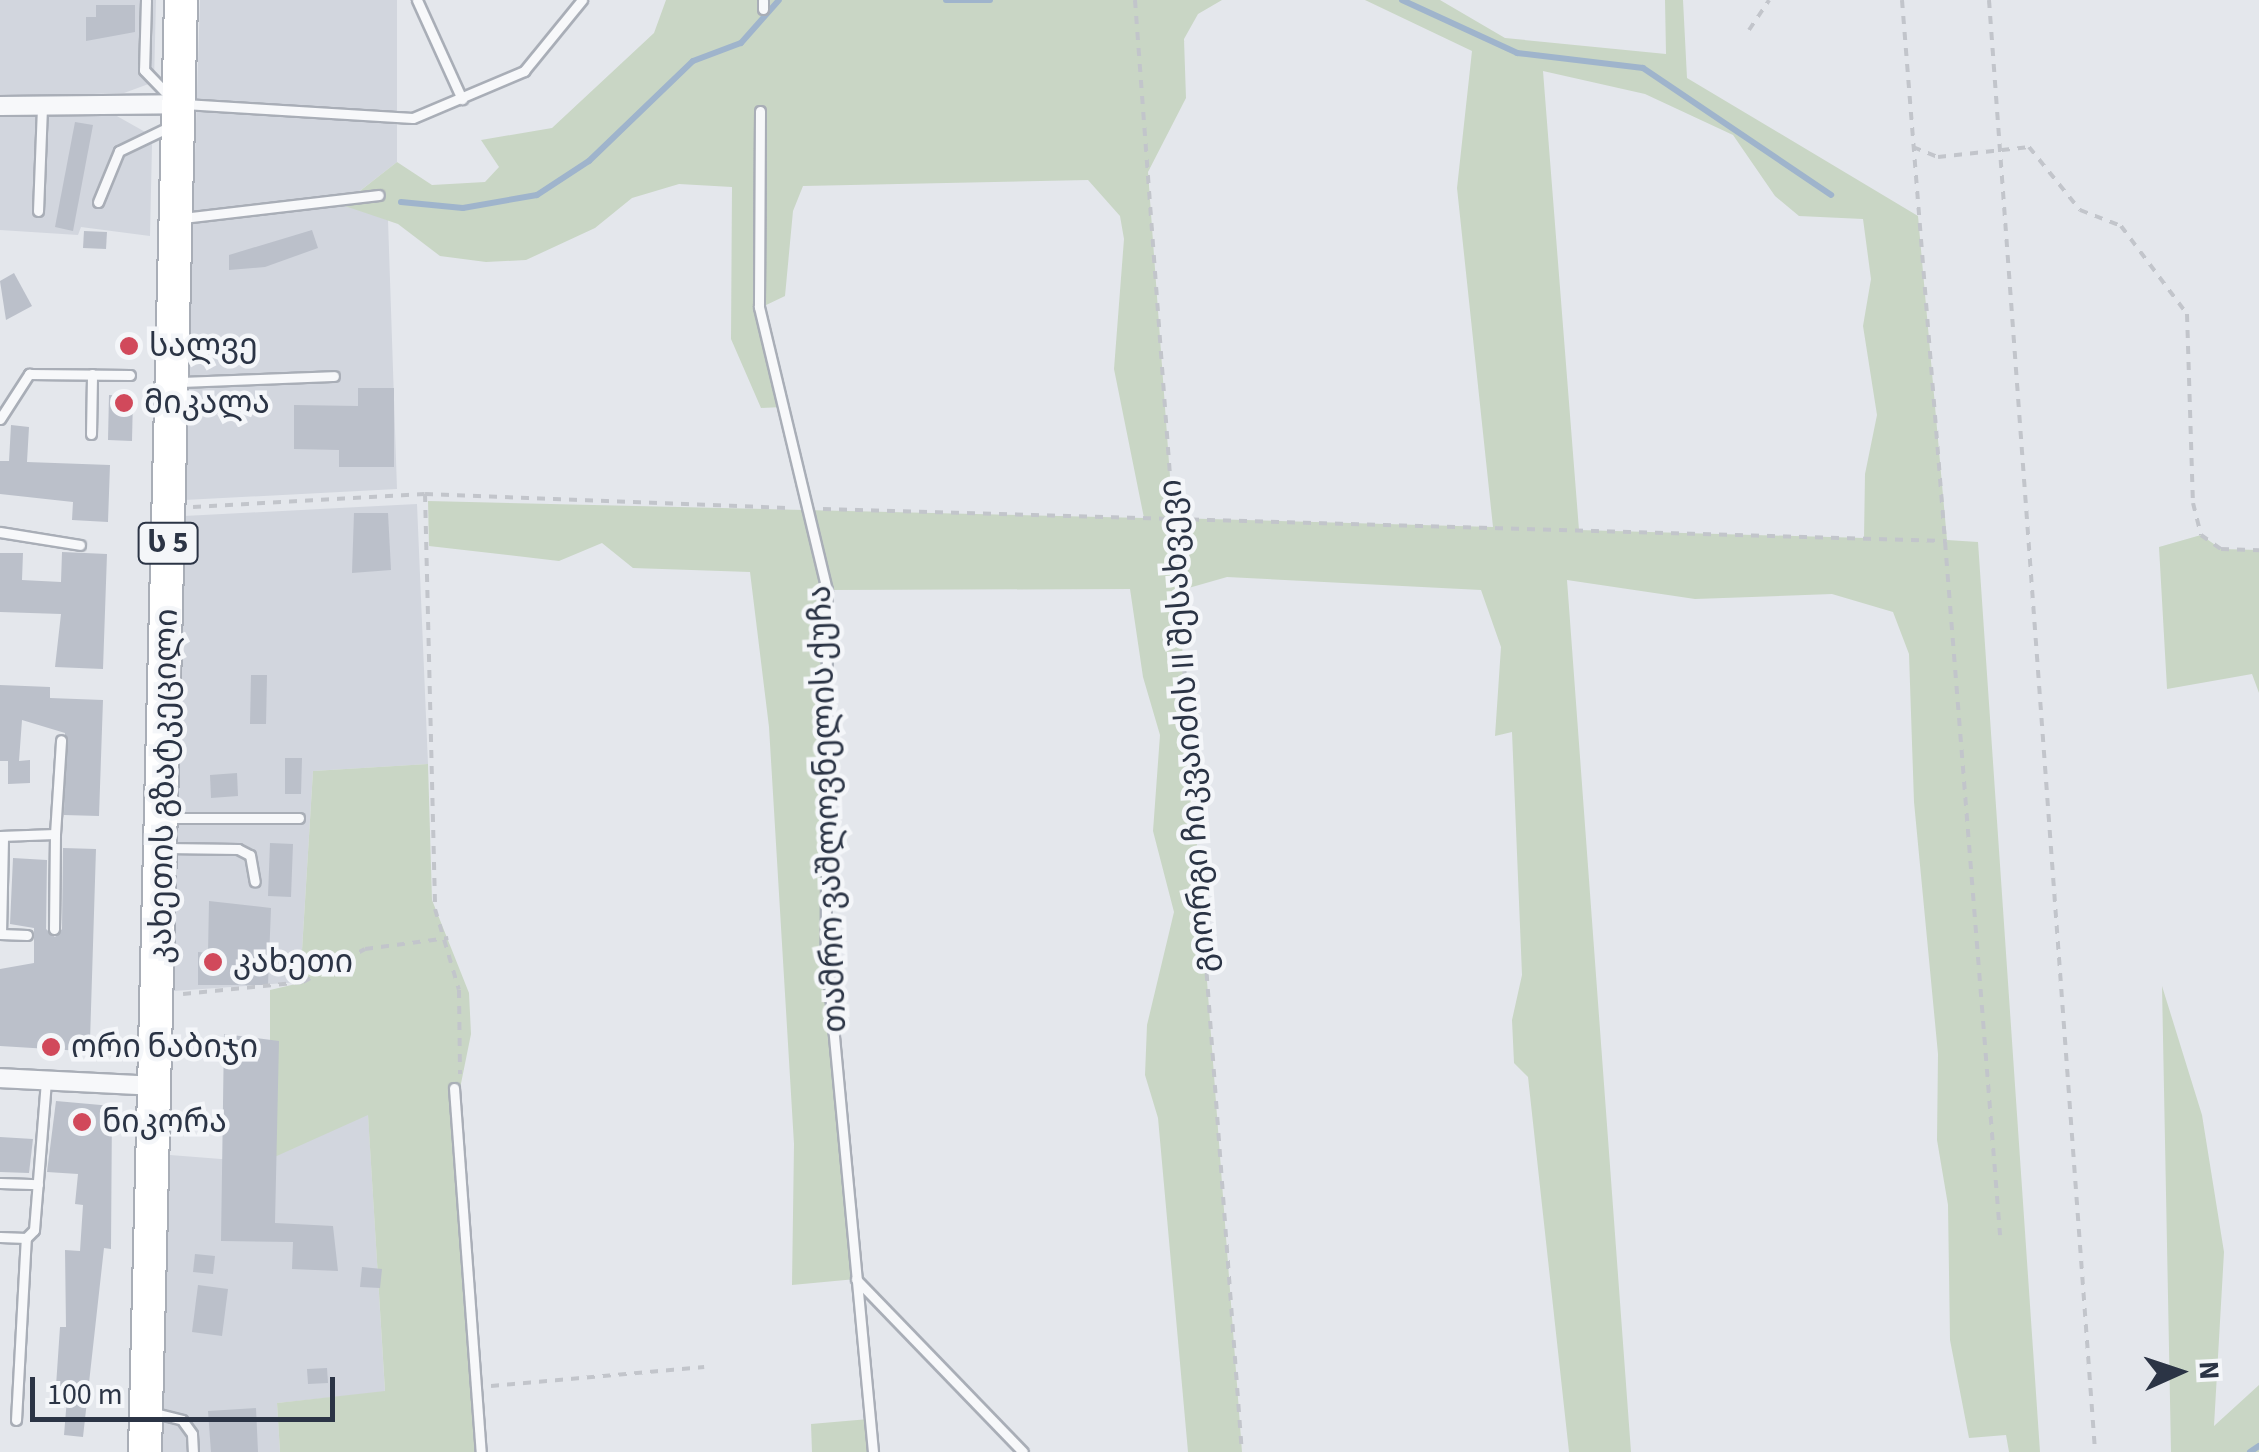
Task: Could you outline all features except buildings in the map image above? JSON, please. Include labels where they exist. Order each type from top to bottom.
[{"type":"highway","name":"კახეთის გზატკეცილი","points":[[145,1452],[158,1086],[181,0]]},
{"type":"street","points":[[0,106],[178,113]]},
{"type":"street","points":[[0,1078],[158,1086]]},
{"type":"lane","points":[[146,0],[144,70],[178,113]]},
{"type":"lane","points":[[417,0],[462,99]]},
{"type":"lane","points":[[98,202],[119,150],[178,113],[412,118],[524,71],[582,0]]},
{"type":"lane","points":[[38,211],[42,106]]},
{"type":"lane","name":"თამრო ვაშლოვნელის ქუჩა","points":[[760,112],[760,308],[827,590],[826,951],[873,1452]]},
{"type":"lane","points":[[176,218],[379,194]]},
{"type":"lane","points":[[0,419],[29,374],[130,375]]},
{"type":"lane","points":[[90,434],[92,374]]},
{"type":"lane","points":[[172,382],[334,376]]},
{"type":"lane","points":[[0,532],[80,544]]},
{"type":"lane","points":[[54,928],[61,740]]},
{"type":"lane","points":[[164,833],[299,818]]},
{"type":"lane","points":[[164,833],[250,855],[255,882]]},
{"type":"lane","points":[[27,935],[1,934],[2,836],[55,834]]},
{"type":"lane","points":[[16,1420],[26,1238],[34,1230],[46,1080]]},
{"type":"lane","points":[[454,1088],[481,1388],[481,1452]]},
{"type":"lane","points":[[0,1184],[38,1184]]},
{"type":"lane","points":[[0,1238],[26,1238]]},
{"type":"lane","points":[[856,1279],[1023,1452]]},
{"type":"lane","points":[[148,1411],[182,1420],[192,1434],[193,1452]]},
{"type":"path","name":"გიორგი ჩიკვაიძის II შესახვევი","points":[[1136,0],[1242,1452]]},
{"type":"path","points":[[1748,30],[1769,0]]},
{"type":"path","points":[[1902,0],[1948,540],[2000,1235]]},
{"type":"path","points":[[1989,0],[2095,1452]]},
{"type":"path","points":[[1913,147],[1938,157],[2029,147],[2080,210],[2121,226],[2174,290],[2187,314],[2193,503],[2201,535],[2221,549],[2259,550]]},
{"type":"path","points":[[168,508],[425,494],[1948,540]]},
{"type":"path","points":[[425,494],[435,909],[448,938],[463,1034],[454,1088]]},
{"type":"path","points":[[160,995],[303,982],[366,949],[448,938]]},
{"type":"path","points":[[481,1388],[704,1367]]},
{"type":"shaded area","points":[[0,0],[156,0],[154,82],[124,93],[0,97]]},
{"type":"shaded area","points":[[200,0],[397,0],[397,162],[343,204],[388,220],[397,489],[184,500]]},
{"type":"shaded area","points":[[108,111],[147,133],[152,145],[150,236],[81,227],[78,235],[0,230],[0,117]]},
{"type":"shaded area","points":[[417,504],[428,764],[313,771],[300,982],[174,991],[184,516]]},
{"type":"shaded area","points":[[368,1114],[385,1392],[277,1403],[280,1452],[160,1452],[170,1155],[260,1162]]},
{"type":"green space","points":[[666,0],[1222,0],[1198,14],[1184,39],[1186,98],[1148,172],[1173,518],[1493,527],[1457,188],[1472,51],[1365,0],[1440,0],[1505,38],[1666,54],[1665,0],[1683,0],[1687,78],[1918,216],[1947,540],[1978,542],[2040,1452],[2009,1452],[2006,1435],[1969,1438],[1950,1340],[1948,1205],[1937,1140],[1938,1054],[1914,802],[1909,654],[1893,612],[1832,594],[1695,599],[1567,580],[1631,1452],[1569,1452],[1528,1077],[1514,1063],[1512,1020],[1522,975],[1512,732],[1495,736],[1501,647],[1481,590],[1227,577],[1178,591],[1242,1452],[1188,1452],[1158,1118],[1145,1075],[1147,1025],[1174,912],[1153,831],[1160,735],[1143,677],[1130,589],[828,590],[826,951],[856,1279],[792,1285],[794,1144],[769,727],[750,572],[633,568],[602,543],[559,561],[429,546],[428,501],[1144,518],[1114,369],[1124,239],[1120,216],[1088,180],[803,186],[793,211],[785,296],[760,308],[782,407],[761,408],[731,339],[732,187],[679,184],[632,198],[595,228],[526,260],[486,262],[440,256],[398,224],[342,205],[397,162],[432,185],[485,182],[499,167],[481,140],[552,128],[654,33]],"holes":[[[1543,71],[1645,94],[1733,135],[1775,196],[1799,216],[1863,219],[1871,279],[1863,326],[1877,415],[1865,474],[1864,538],[1579,530]]]},
{"type":"green space","points":[[2201,535],[2221,549],[2259,550],[2259,693],[2252,674],[2167,689],[2159,547]]},
{"type":"green space","points":[[428,764],[432,900],[469,993],[471,1034],[453,1123],[475,1452],[280,1452],[277,1403],[385,1391],[368,1115],[270,1159],[270,990],[300,983],[313,771]]},
{"type":"green space","points":[[2162,986],[2202,1115],[2224,1252],[2214,1426],[2259,1385],[2259,1452],[2171,1452]]},
{"type":"green space","points":[[869,1419],[873,1452],[812,1452],[811,1424]]},
{"type":"waterway","points":[[401,202],[463,208],[537,195],[589,161],[693,61],[741,43],[779,0]]},
{"type":"waterway","points":[[946,0],[990,0]]},
{"type":"waterway","points":[[1402,0],[1517,53],[1643,68],[1831,195]]},
{"type":"waterway","points":[[2250,1452],[2259,1446]]},
{"type":"place","name":"სალვე","points":[[129,346]]},
{"type":"place","name":"მიკალა","points":[[124,403]]},
{"type":"place","name":"კახეთი","points":[[213,962]]},
{"type":"place","name":"ორი ნაბიჯი","points":[[51,1047]]},
{"type":"place","name":"ნიკორა","points":[[82,1122]]}]
